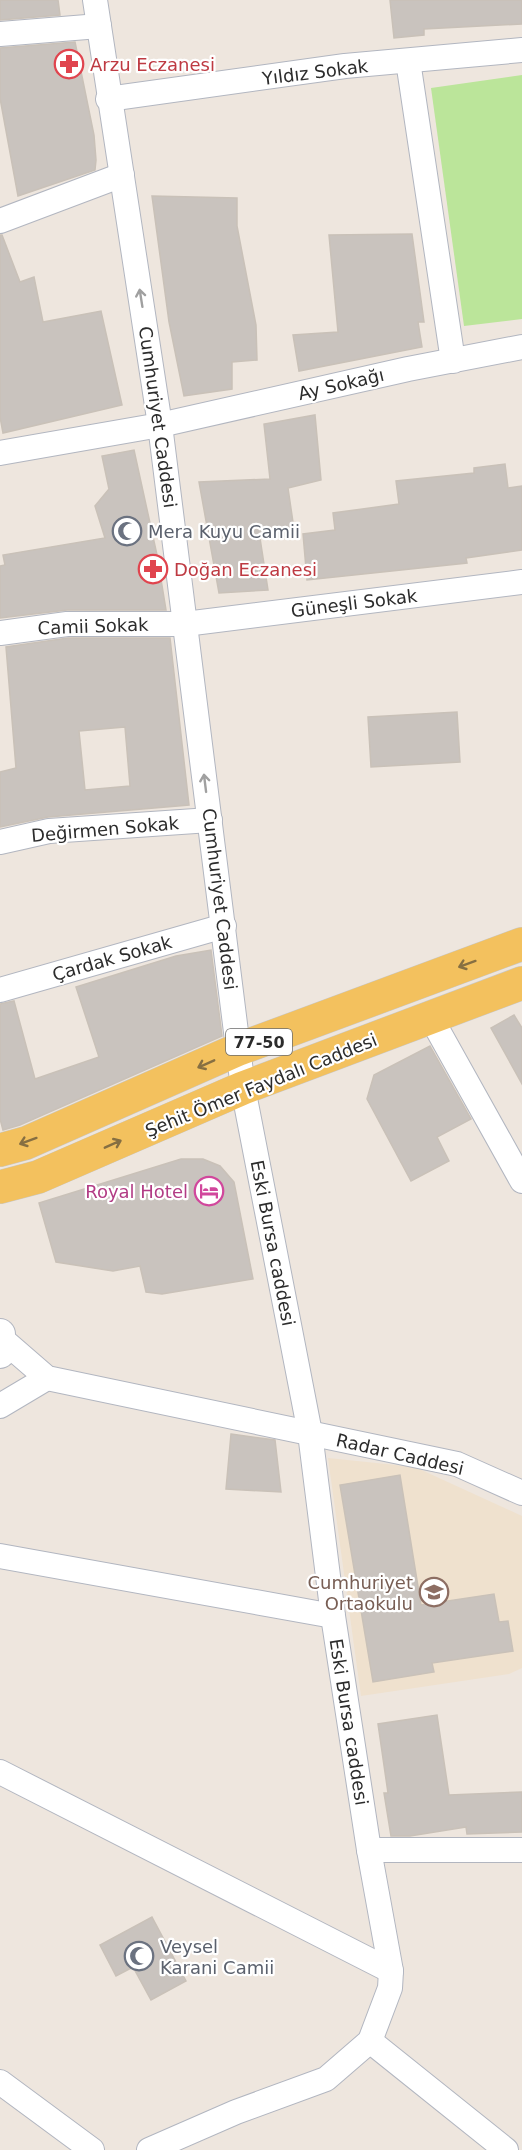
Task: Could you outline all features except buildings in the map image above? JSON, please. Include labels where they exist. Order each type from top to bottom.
[{"type":"main road","name":"Şehit Ömer Faydalı Caddesi","points":[[0,1150],[26,1143],[239,1049],[522,944]]},
{"type":"main road","name":"Şehit Ömer Faydalı Caddesi","points":[[0,1187],[38,1177],[243,1088],[522,983]]},
{"type":"street","name":"Cumhuriyet Caddesi","points":[[95,0],[108,99],[122,175],[160,425],[239,1049]]},
{"type":"street","points":[[0,34],[99,26]]},
{"type":"street","name":"Yıldız Sokak","points":[[108,99],[345,66],[522,50]]},
{"type":"street","points":[[408,61],[453,360]]},
{"type":"street","points":[[0,221],[122,175]]},
{"type":"street","name":"Ay Sokağı","points":[[0,453],[160,425],[453,360],[522,347]]},
{"type":"street","name":"Güneşli Sokak","points":[[185,624],[522,582]]},
{"type":"street","name":"Camii Sokak","points":[[0,633],[67,624],[185,624]]},
{"type":"street","name":"Değirmen Sokak","points":[[0,842],[49,831],[210,820]]},
{"type":"street","name":"Çardak Sokak","points":[[0,990],[224,926]]},
{"type":"street","points":[[431,1018],[522,1181]]},
{"type":"street","name":"Eski Bursa caddesi","points":[[149,2150],[236,2112],[326,2079],[370,2041],[390,1988],[391,1971],[369,1850],[333,1616],[310,1433],[243,1088],[239,1049]]},
{"type":"street","points":[[0,1406],[47,1378],[1,1342]]},
{"type":"street","name":"Radar Caddesi","points":[[47,1378],[457,1464],[519,1490]]},
{"type":"street","points":[[0,1556],[333,1616]]},
{"type":"street","points":[[0,1772],[391,1971]]},
{"type":"street","points":[[369,1850],[522,1850]]},
{"type":"street","points":[[370,2041],[506,2150]]},
{"type":"street","points":[[0,2082],[92,2150]]},
{"type":"shaded area","name":"Cumhuriyet Ortaokulu","points":[[328,1458],[415,1467],[522,1516],[522,1668],[509,1674],[361,1696]]},
{"type":"green space","points":[[522,75],[522,319],[464,326],[431,88]]},
{"type":"place","name":"Arzu Eczanesi","points":[[69,64]]},
{"type":"place","name":"Mera Kuyu Camii","points":[[127,531]]},
{"type":"place","name":"Doğan Eczanesi","points":[[153,569]]},
{"type":"place","name":"Royal Hotel","points":[[209,1191]]},
{"type":"place","name":"Cumhuriyet Ortaokulu","points":[[434,1592]]},
{"type":"place","name":"Veysel Karani Camii","points":[[139,1956]]}]
